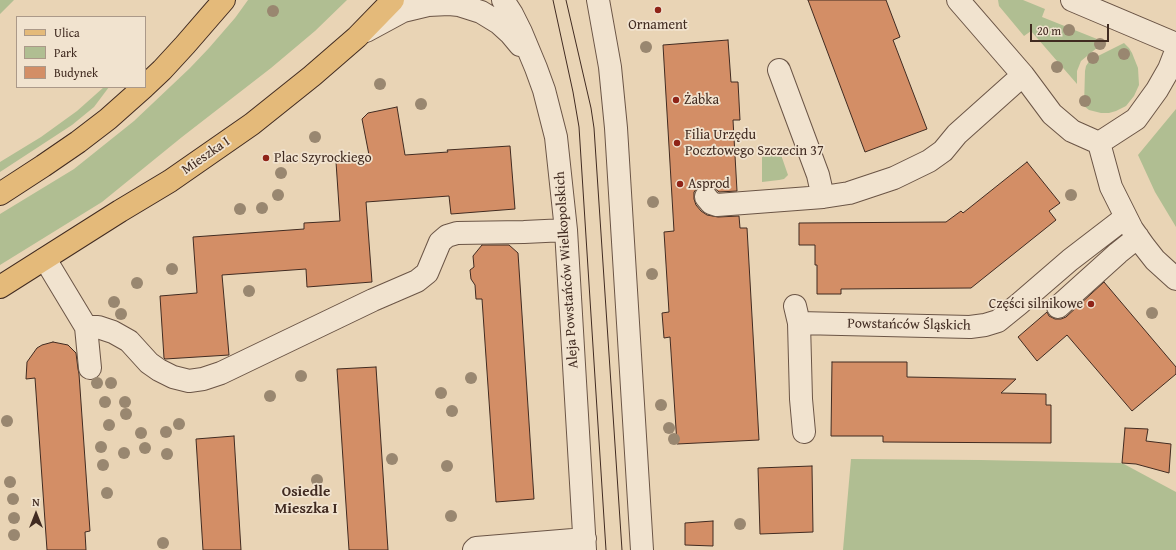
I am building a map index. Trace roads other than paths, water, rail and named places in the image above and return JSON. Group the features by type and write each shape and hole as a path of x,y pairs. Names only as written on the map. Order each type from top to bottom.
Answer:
{"main road":[{"path":"146,84 162,70 224,0"},
{"name":"Mieszka I","path":"0,287 170,181 214,151 282,100 356,37 393,0"},
{"path":"0,194 78,142 108,119 142,88"}],"street":[{"name":"Aleja Powstańców Wielkopolskich","path":"503,0 518,26 536,68 544,90 555,131 566,230 585,544"},
{"path":"598,0 610,67 616,128 642,550"},
{"path":"958,0 1022,74 1052,114 1072,131 1099,143"},
{"path":"1072,0 1176,44"},
{"path":"356,37 403,11 437,4 460,5 481,12 499,23 514,37 536,68"},
{"path":"1099,143 1136,119 1157,90 1169,69 1176,51"},
{"path":"779,70 818,175 823,197"},
{"path":"706,197 711,203 718,205 823,197 849,193 894,178 929,161 943,151 957,134 1022,74"},
{"path":"1099,143 1111,186 1126,217 1138,237 1155,260 1176,279"},
{"name":"Powstańców Śląskich","path":"804,432 797,315 970,327 985,325 998,321 1070,260 1126,217"},
{"path":"86,327 98,327 113,332 129,341 149,363 173,377 189,381 203,379 225,372 373,300 417,281 427,273 440,242 448,236 457,233 566,230"},
{"path":"1058,307 1138,237"},
{"path":"45,259 86,327 90,368"},
{"path":"474,550 476,548 585,544"}],"tram line":[{"path":"553,0 579,127 606,550"},
{"path":"566,0 591,108 594,128 622,550"}],"place":[{"name":"Ornament","path":"658,10"},
{"name":"Żabka","path":"676,100"},
{"name":"Filia Urzędu Pocztowego Szczecin 37","path":"677,143"},
{"name":"Plac Szyrockiego","path":"266,158"},
{"name":"Asprod","path":"680,184"},
{"name":"Części silnikowe","path":"1091,304"}],"district":[{"name":"Osiedle Mieszka I","path":"306,500"}]}
